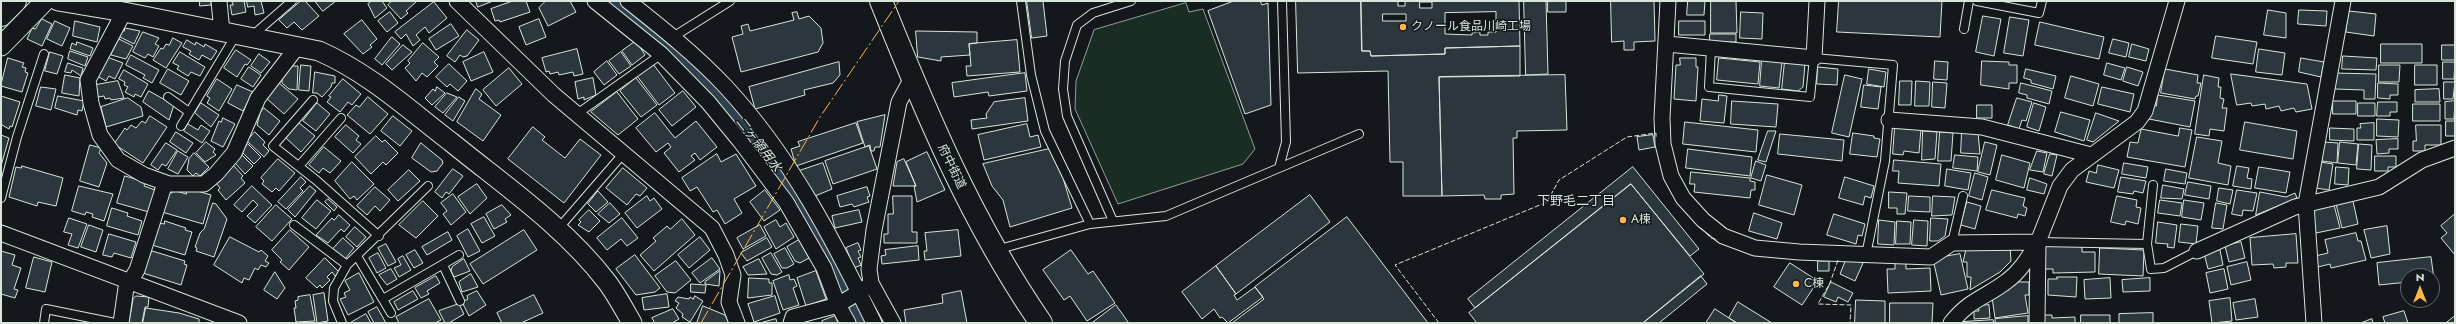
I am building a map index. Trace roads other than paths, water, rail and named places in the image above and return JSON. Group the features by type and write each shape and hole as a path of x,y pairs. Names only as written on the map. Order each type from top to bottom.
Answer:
{"highway":[{"path":"1,15 15,1"},
{"name":"府中街道","path":"881,1 912,78 953,171 1014,283 1041,323"}],"street":[{"path":"1,46 43,8 26,1"},
{"path":"58,1 124,12 319,51 363,73 558,229 607,282 632,323"},
{"path":"219,1 236,34"},
{"path":"457,1 554,96 712,228 726,255 733,275 729,302 737,323"},
{"path":"594,1 670,46 725,87 778,151 805,191 862,289 874,323"},
{"path":"628,1 670,46 708,102 786,202 824,268 841,303 848,323"},
{"path":"1668,1 1667,44 1662,118 1663,144 1671,176 1682,198 1703,220 1723,236 1756,248 1866,255 1931,257 1952,243 2038,242"},
{"path":"1667,44 1814,58 1817,1"},
{"path":"2314,323 2306,204 2343,1"},
{"path":"1951,323 1960,311 1976,299 2007,281 2023,266 2038,242 2060,186 2072,170 2090,155 2137,122 2145,111 2175,2"},
{"path":"124,12 97,59 88,80 91,104 100,135 118,160 144,175 166,183 204,184 216,174 234,152 258,98 297,47"},
{"path":"791,323 793,317 841,303 862,289 869,270 874,230 898,102 912,78"},
{"path":"1889,120 1982,127 2090,155"},
{"path":"2196,251 2228,235 2306,204 2379,187 2422,160 2455,148"},
{"path":"121,323 126,288 137,270 166,183"},
{"path":"1,233 239,323"},
{"path":"2037,323 2038,242"},
{"path":"862,289 893,323"}],"lane":[{"path":"181,126 236,34 292,1"},
{"path":"577,114 730,1"},
{"path":"1021,1 1031,75 1045,131 1090,224"},
{"path":"1113,221 1067,116 1063,90 1065,61 1077,25 1093,13 1131,1"},
{"path":"1279,168 1286,142 1282,1"},
{"path":"1964,29 1969,1"},
{"path":"1977,1 2040,13 2042,1"},
{"path":"1711,49 1709,87 1810,97 1814,58 1893,65 1886,161 1866,255"},
{"path":"1,198 17,136 44,54"},
{"path":"168,97 190,112"},
{"path":"313,100 273,146 299,166 379,236"},
{"path":"299,166 341,118"},
{"path":"995,250 1090,224 1166,216 1359,134"},
{"path":"558,229 623,154"},
{"path":"2153,185 2147,244 2151,269 2164,268 2196,251"},
{"path":"342,323 334,301 334,288 347,266 428,186"},
{"path":"1952,243 1963,196"},
{"path":"294,225 347,266"},
{"path":"2038,242 2147,244"},
{"path":"383,299 459,255"},
{"path":"357,256 391,313"},
{"path":"443,265 460,301"},
{"path":"44,323 46,309 115,323"}],"waterway":[{"name":"二ヶ領用水","path":"610,1 676,53 717,93 757,143 789,186 864,323"}],"place":[{"name":"クノール食品川崎工場","path":"1403,27"},
{"name":"A棟","path":"1623,220"},
{"name":"C棟","path":"1796,284"}],"district":[{"name":"下野毛二丁目","path":"1576,202"}]}
